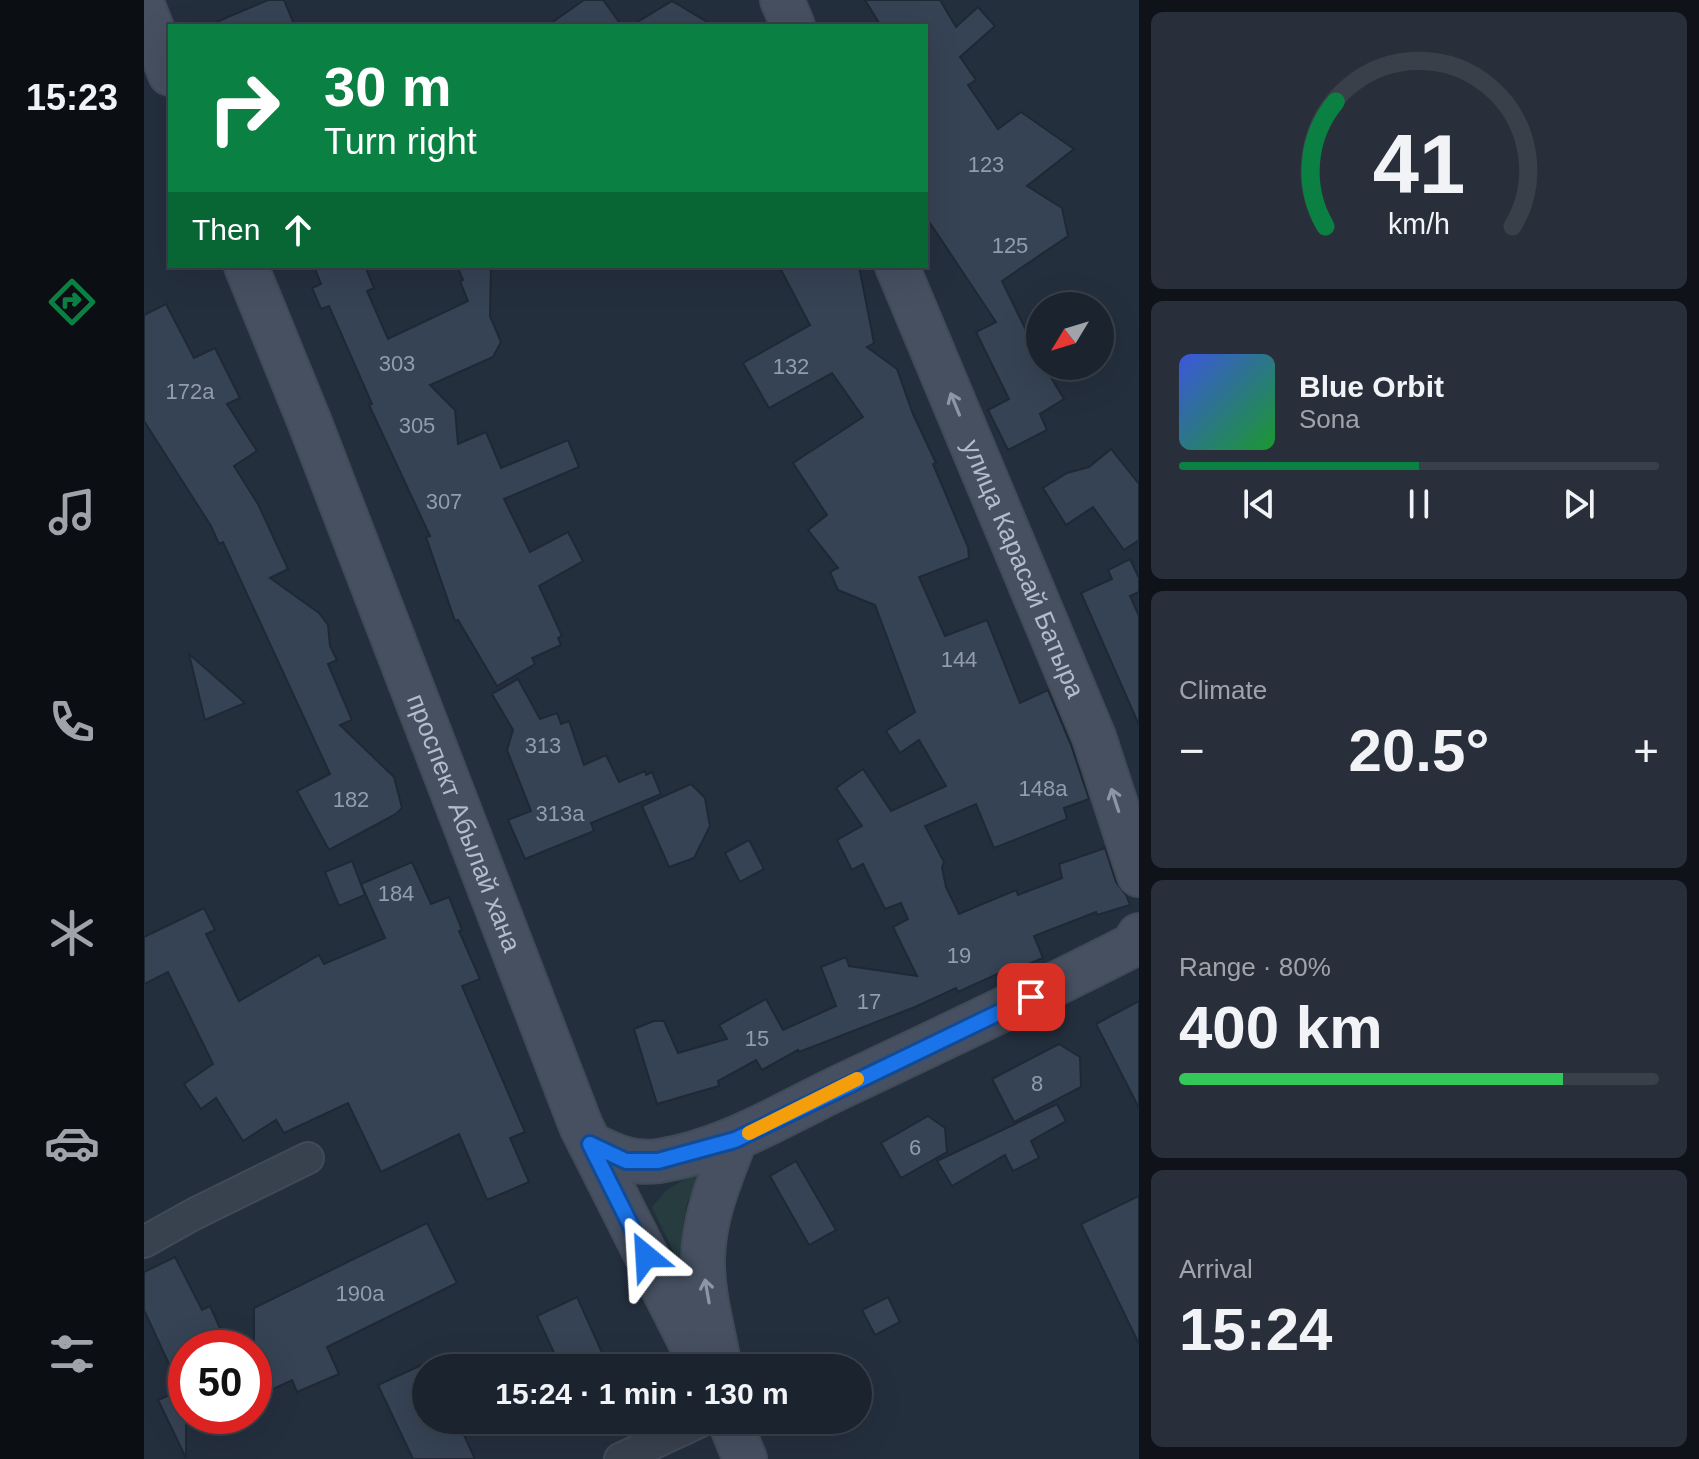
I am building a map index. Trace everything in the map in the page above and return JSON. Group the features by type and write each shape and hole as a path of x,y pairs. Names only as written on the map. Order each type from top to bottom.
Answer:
{"main road":[{"path":"782,0 792,24"},
{"path":"144,8 168,69"},
{"name":"проспект Абылай хана","path":"247,268 316,437 590,1144 696,1354"},
{"name":"улица Карасай Батыра","path":"898,268 1094,737 1139,875"},
{"path":"590,1144 626,1161 658,1161 735,1140 1005,1010 1136,940"},
{"path":"718,1354 703,1261 705,1235 713,1198 735,1140"},
{"path":"735,1434 745,1459"}],"street":[{"path":"144,1242 308,1158"},
{"path":"620,1459 673,1434"}],"green space":[{"path":"702,1170 687,1203 682,1231 682,1270 652,1207 668,1189"}],"building":[{"path":"268,0 284,0 294,24 212,24"},
{"path":"584,0 603,0 621,24 550,24"},
{"path":"865,0 940,0 956,27 978,7 995,26 960,57 976,80 968,85 998,129 1021,112 1074,149 1027,186 1062,208 1068,236 1002,281 1026,330 1026,380 1052,380 1064,399 1040,414 1047,430 1008,450 988,410 1009,399 976,332 996,322 928,220 928,24 880,24"},
{"path":"672,1 711,24 634,24"},
{"path":"315,268 366,268 374,288 367,291 388,339 468,301 458,268 491,268 490,316 501,342 493,357 430,385 455,410 458,444 486,432 501,468 568,440 579,467 504,499 530,552 568,532 583,561 539,586 562,636 558,638 561,645 532,658 535,664 497,686 458,620 455,621 426,537 430,536 369,405 372,404 329,306 321,309 312,288 321,284"},
{"path":"780,268 859,268 874,343 867,347 897,369 968,547 969,558 919,577 945,636 987,620 1020,703 1048,690 1089,799 1064,808 1067,819 994,848 976,804 925,826 944,862 946,887 959,914 1016,890 1018,895 1062,878 1059,864 1105,848 1116,882 1130,905 1097,915 1096,912 1034,936 1043,958 1009,972 1008,969 958,992 956,988 915,1007 798,1050 762,1070 756,1060 718,1081 719,1086 657,1104 634,1029 654,1021 664,1021 678,1053 727,1039 719,1025 766,999 783,1030 836,1006 821,967 846,957 849,966 917,976 893,927 908,919 901,903 885,909 863,864 852,870 837,840 862,826 836,788 863,769 891,811 946,786 919,740 900,753 886,731 915,712 875,605 838,590 830,572 838,568 808,530 827,515 793,463 863,417 832,373 769,408 743,363 810,325"},
{"path":"166,304 194,358 215,348 240,398 227,404 257,451 234,466 258,504 288,569 270,578 319,613 328,625 330,646 337,660 328,664 352,720 340,725 394,777 402,808 329,850 297,791 330,774 223,542 219,544 211,526 144,421 144,315"},
{"path":"1111,449 1139,484 1139,540 1124,550 1093,507 1066,525 1043,488 1067,473 1089,467"},
{"path":"1130,559 1139,578 1139,592 1130,596 1139,616 1139,725 1081,593 1112,579 1108,570"},
{"path":"189,654 245,703 205,720"},
{"path":"518,679 540,719 557,713 561,724 569,721 584,765 606,755 619,782 645,771 646,775 652,772 661,794 591,823 594,831 525,859 508,820 531,811 507,750 513,730 492,694"},
{"path":"691,784 705,798 710,826 694,858 669,867 642,806"},
{"path":"749,840 764,869 740,882 725,853"},
{"path":"352,861 365,895 339,906 325,872"},
{"path":"412,862 431,904 449,897 462,930 459,931 480,979 462,986 525,1132 510,1138 529,1182 487,1200 459,1134 381,1172 348,1103 284,1133 276,1120 243,1141 216,1098 201,1109 184,1084 213,1064 168,972 144,984 144,937 204,908 215,930 206,934 239,1001 319,955 324,964 385,938 361,884"},
{"path":"1139,1001 1139,1108 1096,1024"},
{"path":"1059,1044 1080,1057 1081,1087 1014,1122 992,1079"},
{"path":"1057,1104 1066,1121 1031,1141 1039,1158 1013,1171 1005,1155 952,1186 937,1161"},
{"path":"928,1116 945,1128 947,1152 901,1178 881,1143"},
{"path":"796,1161 836,1230 809,1245 770,1176"},
{"path":"1139,1196 1139,1344 1081,1224"},
{"path":"427,1223 457,1283 327,1347 339,1374 297,1392 292,1380 272,1389 272,1330 254,1330 254,1308"},
{"path":"175,1257 202,1310 210,1306 221,1330 168,1330 168,1362 144,1310 144,1272"},
{"path":"577,1297 603,1354 555,1354 537,1316"},
{"path":"888,1297 900,1322 875,1335 862,1310"},
{"path":"412,1369 412,1434 463,1434 475,1459 413,1459 378,1385"},
{"path":"168,1396 168,1421 158,1400"},
{"path":"174,1434 186,1434 186,1458"}],"slow traffic":[{"path":"749,1133 857,1079"}],"route":[{"path":"646,1256 590,1144 626,1161 658,1161 735,1140 1031,997"}]}
